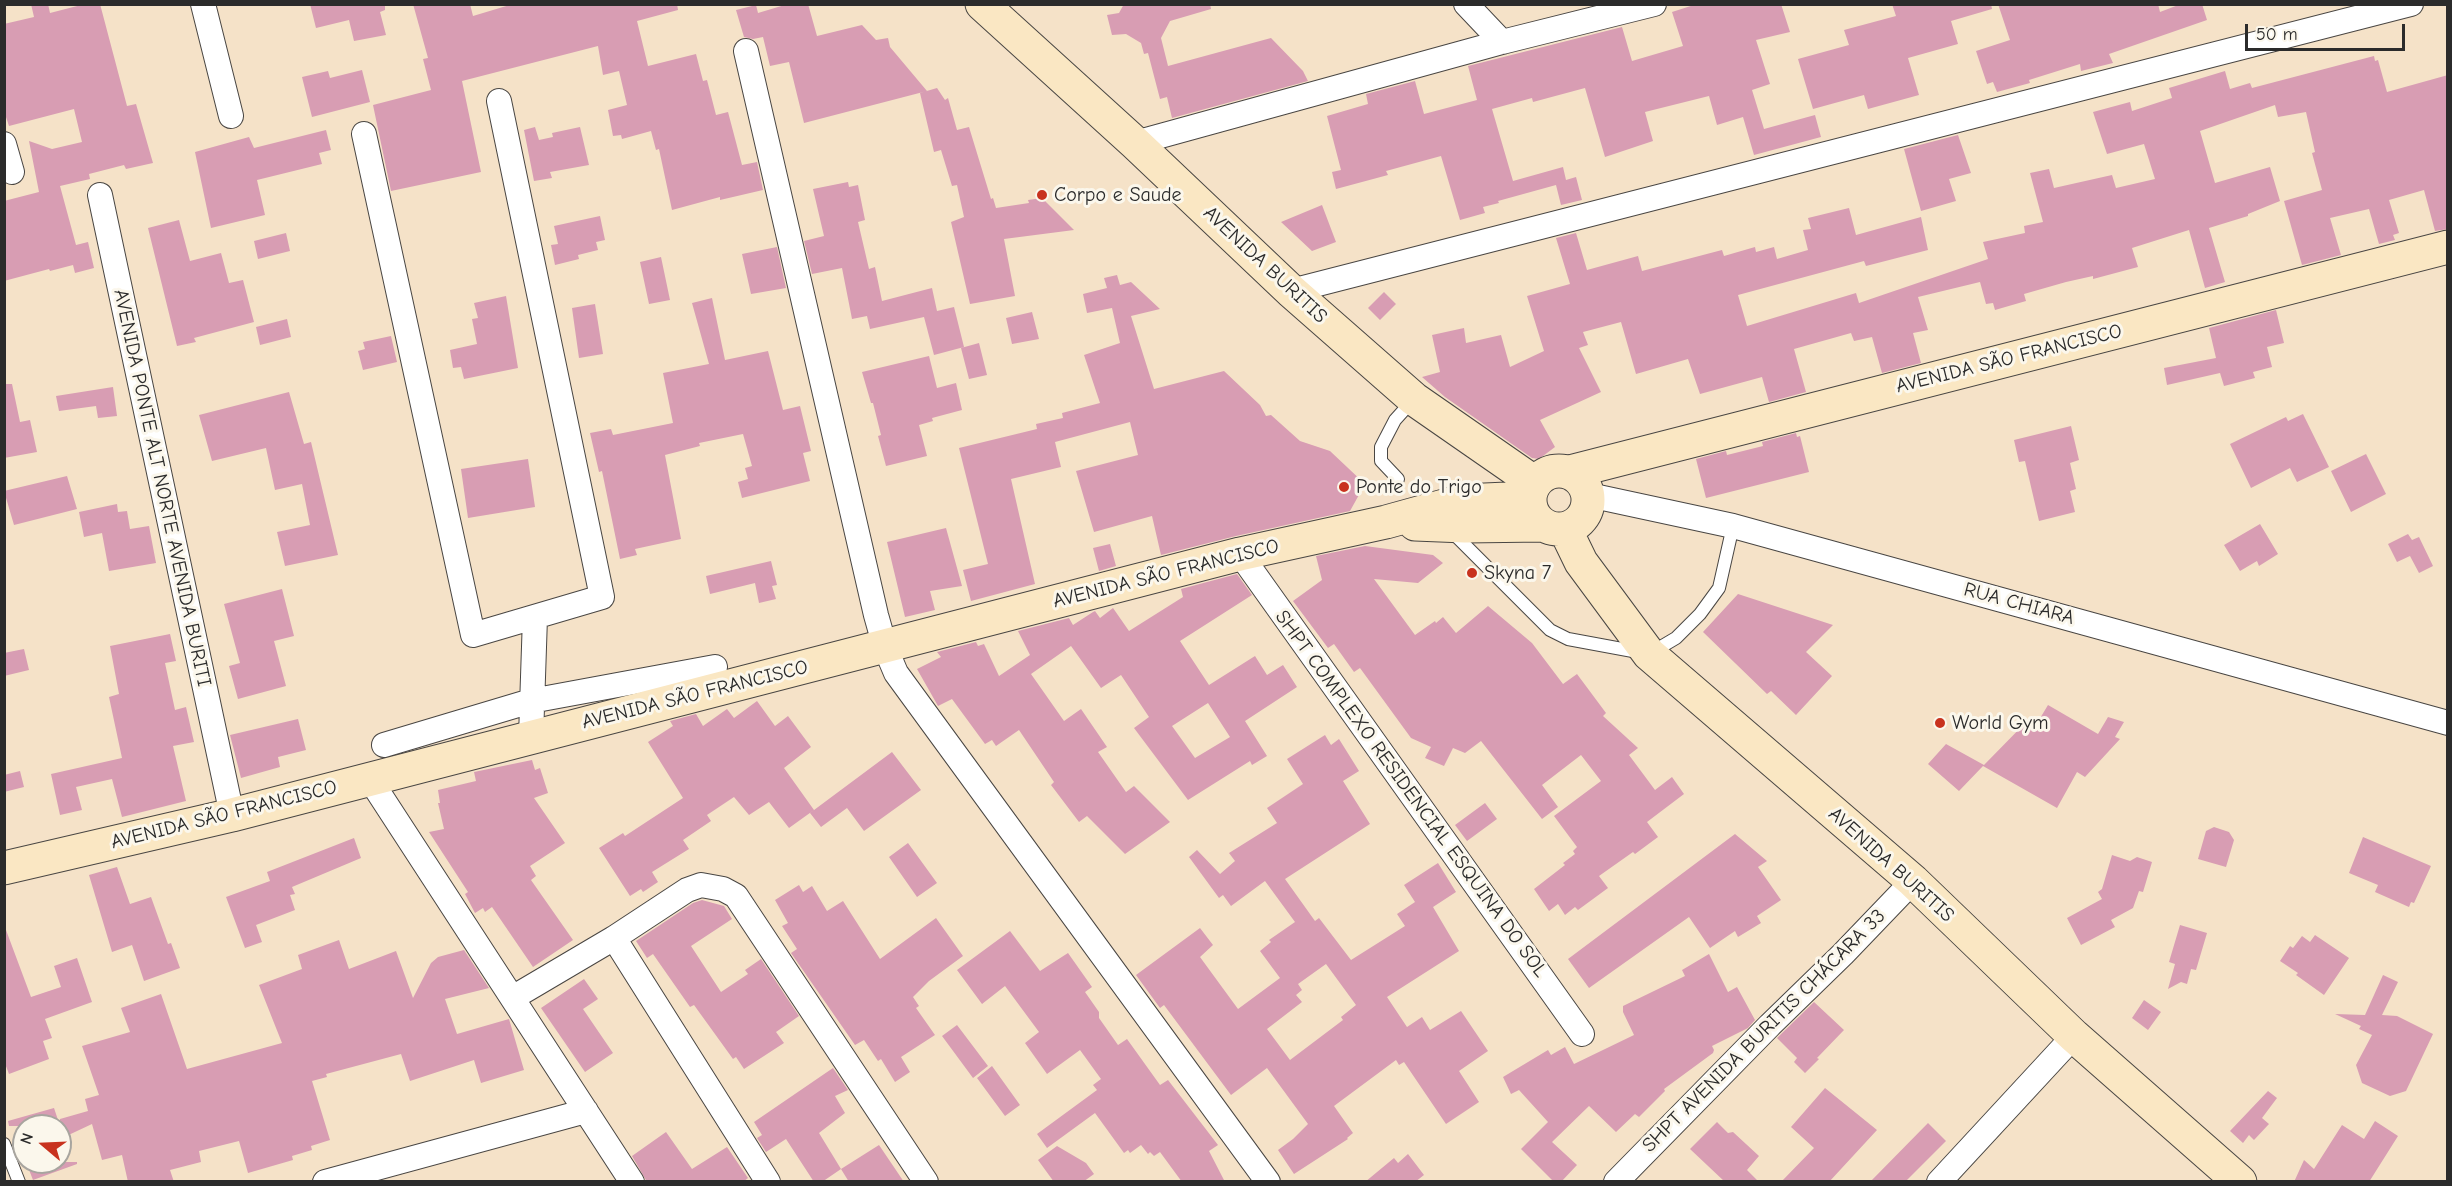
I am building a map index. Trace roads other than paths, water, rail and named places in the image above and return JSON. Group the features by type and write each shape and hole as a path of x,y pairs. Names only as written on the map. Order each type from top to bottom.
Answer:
{"street":[{"path":"202,4 231,116"},
{"name":"AVENIDA BURITIS","path":"982,4 1135,143 1291,291 1543,509 1649,654 1913,881 2074,1036 2230,1178"},
{"path":"1466,4 1502,42"},
{"path":"1135,143 1623,8 1654,4"},
{"path":"1291,291 2411,4"},
{"path":"746,51 885,646 896,672 1268,1182"},
{"path":"364,134 473,635 602,597 499,101"},
{"path":"4,144 12,172"},
{"name":"AVENIDA PONTE ALT NORTE AVENIDA BURITI","path":"100,195 232,815"},
{"name":"AVENIDA SÃO FRANCISCO","path":"1543,509 1551,471 1561,470 1580,484 2448,247"},
{"path":"1543,509 1575,525 1584,517 1588,507 1580,484"},
{"name":"RUA CHIARA","path":"1580,484 2448,723"},
{"name":"AVENIDA SÃO FRANCISCO","path":"4,868 232,815 1240,554 1386,522 1462,501 1543,509"},
{"name":"AVENIDA SÃO FRANCISCO","path":"1386,522 1445,525 1543,509"},
{"name":"SHPT COMPLEXO RESIDENCIAL ESQUINA DO SOL","path":"1240,554 1582,1034"},
{"path":"531,737 535,617"},
{"path":"384,745 531,701 715,667"},
{"path":"369,778 632,1182"},
{"name":"SHPT AVENIDA BURITIS CHÁCARA 33","path":"1616,1182 1913,881"},
{"path":"514,998 614,938 687,890 701,885 710,886 736,896 926,1182"},
{"path":"614,938 768,1182"},
{"path":"1939,1182 2074,1036"},
{"path":"326,1182 586,1111"}],"lane":[{"path":"1398,479 1381,460 1381,447 1395,420 1414,399"},
{"path":"1445,525 1550,630 1568,639 1649,654 1676,638 1700,614 1719,588 1733,526"},
{"path":"4,1144 18,1182"}],"place":[{"name":"Corpo e Saude","path":"1042,195"},
{"name":"Ponte do Trigo","path":"1344,487"},
{"name":"Skyna 7","path":"1472,573"},
{"name":"World Gym","path":"1940,723"}]}
